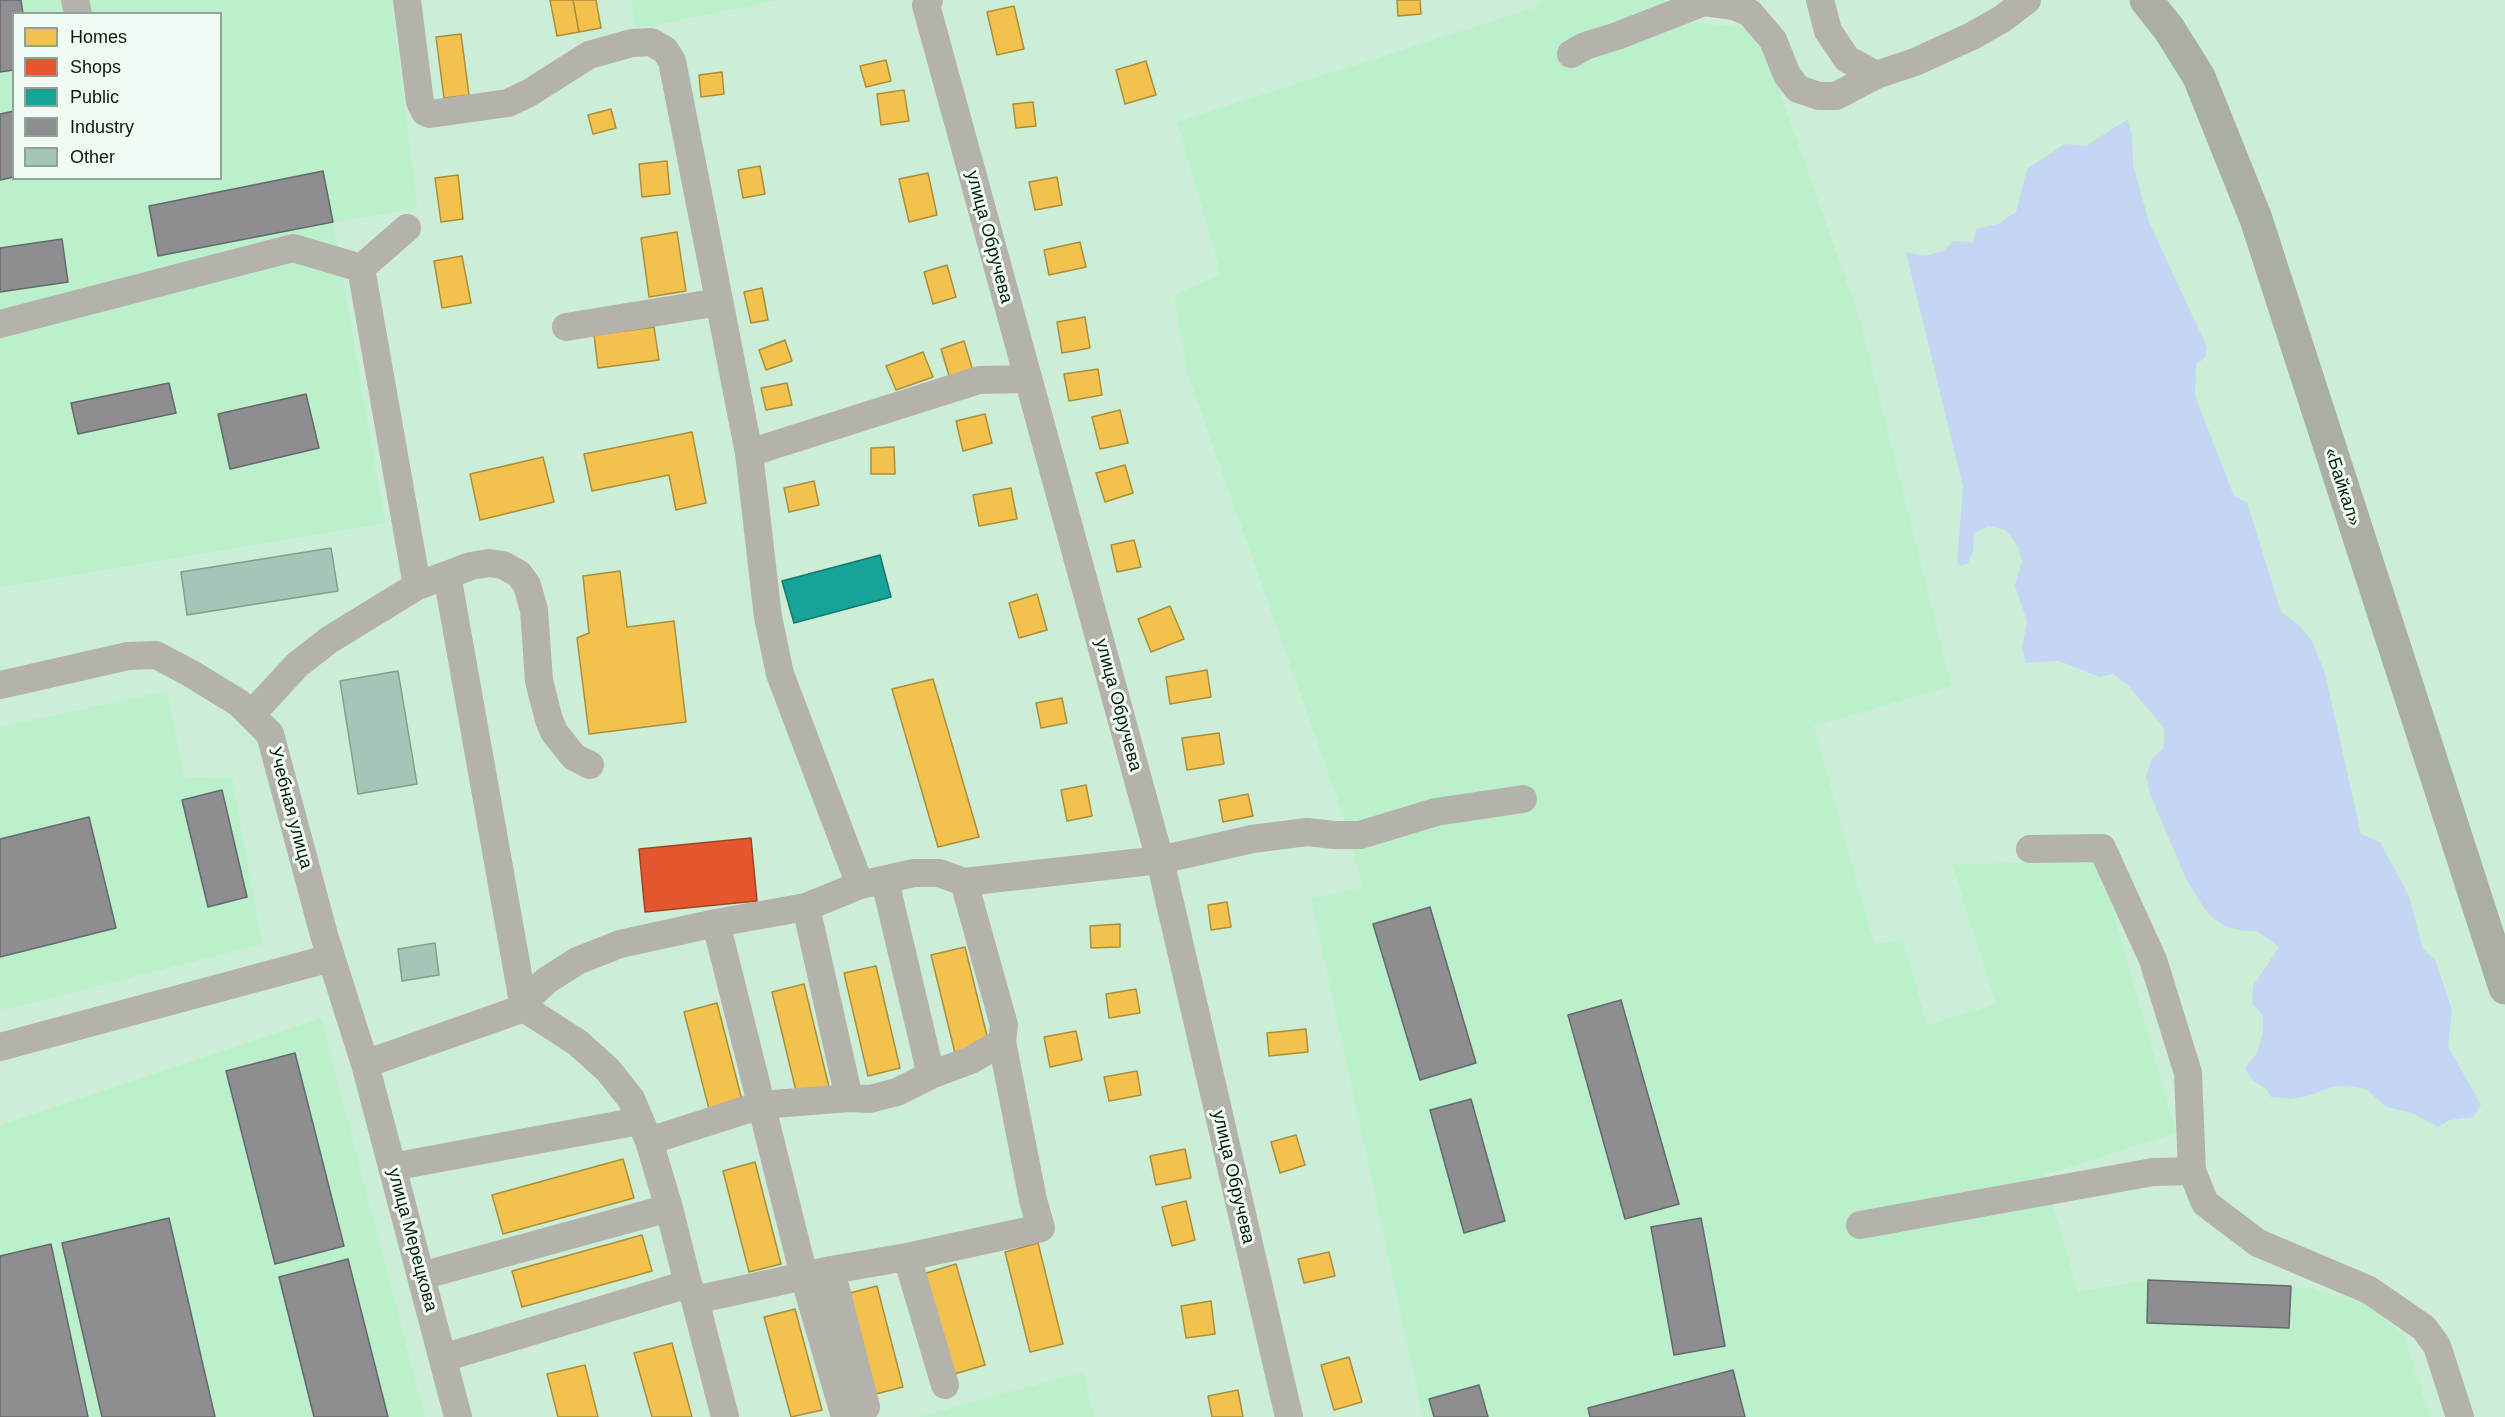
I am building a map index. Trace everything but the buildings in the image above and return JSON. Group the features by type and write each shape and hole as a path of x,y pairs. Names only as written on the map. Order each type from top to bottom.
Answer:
{"highway":[{"name":"«Байкал»","path":"2146,0 2169,29 2199,77 2256,219 2505,988"}],"street":[{"path":"407,0 420,102 425,112 436,114 508,102 529,93 589,55 632,43 651,42 665,50 672,61 748,453 768,617 780,674 872,883 931,1075"},
{"name":"улица Обручева","path":"929,0 926,5 1160,860 1289,1417"},
{"path":"1820,0 1828,31 1847,59 1876,75"},
{"path":"1571,54 1585,46 1704,2 1734,6 1750,13 1773,40 1787,75 1798,89 1819,96 1836,96 1876,75 1915,62 1972,36 2002,19 2027,0"},
{"path":"362,268 407,228"},
{"path":"0,324 293,248 362,268"},
{"path":"362,268 417,586"},
{"path":"566,327 719,302"},
{"path":"748,453 979,381 1028,379"},
{"path":"251,715 297,665 329,640 417,586 471,566 489,563 503,565 519,574 527,585 534,609 536,661 543,703 554,732 574,757 590,765"},
{"path":"447,575 524,1008 578,1043 608,1070 632,1099 669,1208 725,1417"},
{"name":"Учебная улица","path":"0,685 128,656 156,656 190,673 238,703 270,734 331,958 365,1064"},
{"path":"365,1064 524,1008 528,998 546,981 577,961 620,944 716,923 806,907 872,883 914,873 939,873 964,882 1160,860 1263,837 1307,832 1360,835 1436,812 1523,799"},
{"path":"2030,849 2102,849 2153,960 2188,1073 2192,1171 2205,1203 2258,1243 2369,1290 2424,1328 2437,1346 2460,1417"},
{"path":"443,1358 691,1292 804,1276 831,1269 907,1257 1041,1228 1033,1200 1002,1042 1004,1025 964,882"},
{"path":"806,907 849,1098"},
{"path":"716,923 804,1276 855,1412"},
{"path":"0,1047 331,958"},
{"path":"392,1167 644,1131 761,1105 849,1098 870,1099 897,1092 931,1075 971,1060 1002,1042"},
{"name":"улица Мерецкова","path":"365,1064 458,1417"},
{"path":"1860,1225 2153,1172 2192,1171"},
{"path":"421,1276 669,1208"},
{"path":"907,1257 945,1385"},
{"path":"831,1269 855,1412"}],"shaded area":[{"path":"0,0 391,0 418,208 333,222 385,523 0,587"},
{"path":"631,0 778,0 636,29"},
{"path":"1540,0 1666,0 1693,23 1757,28 1861,322 1951,686 1814,726 1874,944 1903,940 1927,1025 1996,1004 1952,864 2099,862 2176,1133 2044,1175 2078,1292 2148,1280 2311,1288 2363,1303 2404,1336 2430,1417 1423,1417 1311,899 1363,887 1341,809 1188,375 1174,295 1221,274 1177,122 1540,6"},
{"path":"167,691 184,778 232,777 262,944 0,1011 0,727"},
{"path":"321,1018 425,1417 0,1417 0,1125"},
{"path":"1083,1372 1094,1417 918,1417"}],"water":[{"path":"2128,119 2132,137 2133,165 2149,222 2207,347 2205,358 2196,364 2195,396 2234,496 2247,502 2281,612 2299,625 2312,641 2325,673 2361,834 2380,842 2409,896 2423,949 2435,959 2452,1010 2448,1046 2481,1105 2473,1117 2450,1120 2438,1127 2412,1113 2386,1107 2366,1089 2347,1086 2331,1087 2308,1096 2290,1099 2271,1097 2265,1088 2252,1080 2245,1068 2257,1053 2263,1032 2263,1015 2252,1003 2253,986 2279,947 2257,931 2243,931 2227,927 2213,918 2186,879 2150,794 2146,776 2152,759 2164,747 2164,728 2127,684 2113,674 2100,677 2059,661 2026,663 2022,648 2027,621 2015,586 2022,561 2018,547 2006,530 1989,526 1974,533 1973,551 1968,563 1961,566 1957,563 1963,487 1906,252 1925,256 1943,251 1954,241 1973,242 1976,229 1998,224 2016,212 2027,169 2065,144 2086,146"}]}
